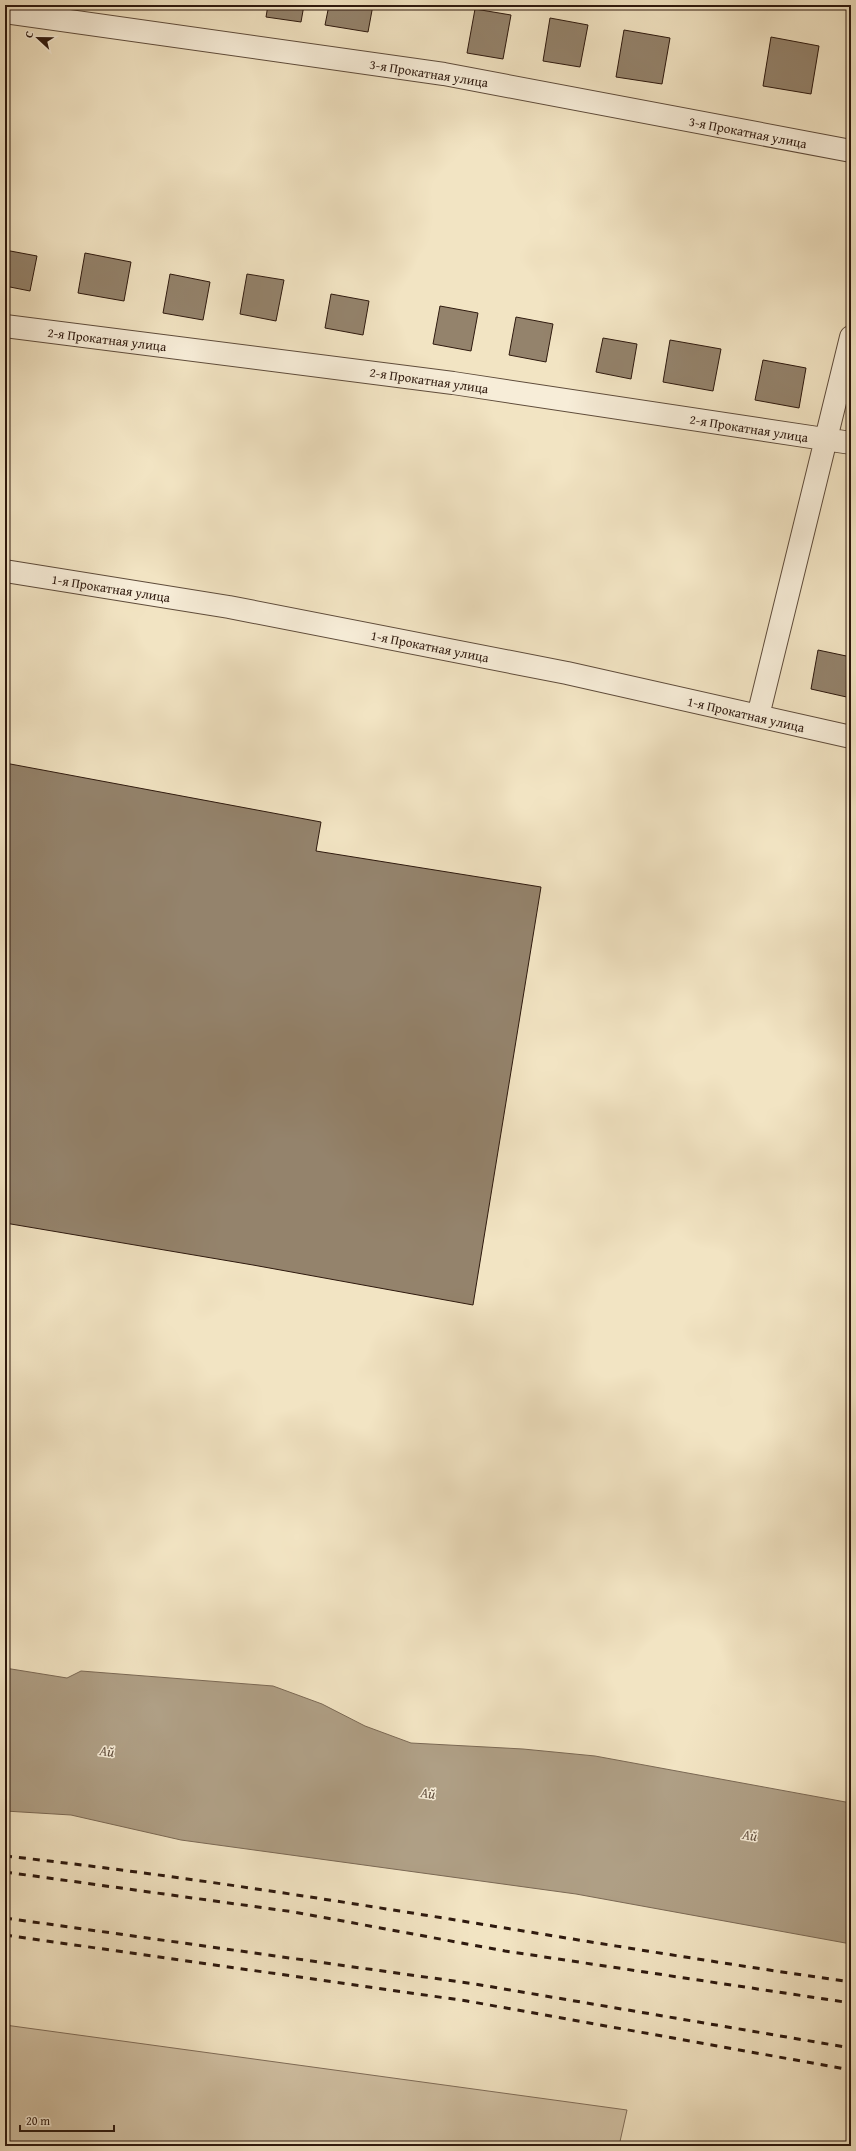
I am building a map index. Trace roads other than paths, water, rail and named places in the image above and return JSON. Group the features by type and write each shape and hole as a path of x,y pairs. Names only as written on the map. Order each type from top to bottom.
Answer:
{"street":[{"name":"3-я Прокатная улица","path":"5,12 444,74 851,151"},
{"name":"2-я Прокатная улица","path":"5,326 453,383 851,443"},
{"path":"758,716 851,337"},
{"name":"1-я Прокатная улица","path":"5,572 252,612 567,673 851,737"}],"water":[{"name":"Ай","path":"5,1668 67,1678 81,1671 273,1686 322,1704 365,1726 411,1743 523,1749 595,1756 851,1803 851,1944 576,1894 181,1840 71,1815 5,1811"}],"railway":[{"path":"5,1856 217,1883 851,1982"},
{"path":"5,1872 294,1912 505,1951 851,2003"},
{"path":"5,1918 475,1984 851,2048"},
{"path":"5,1935 467,2001 851,2070"}]}
